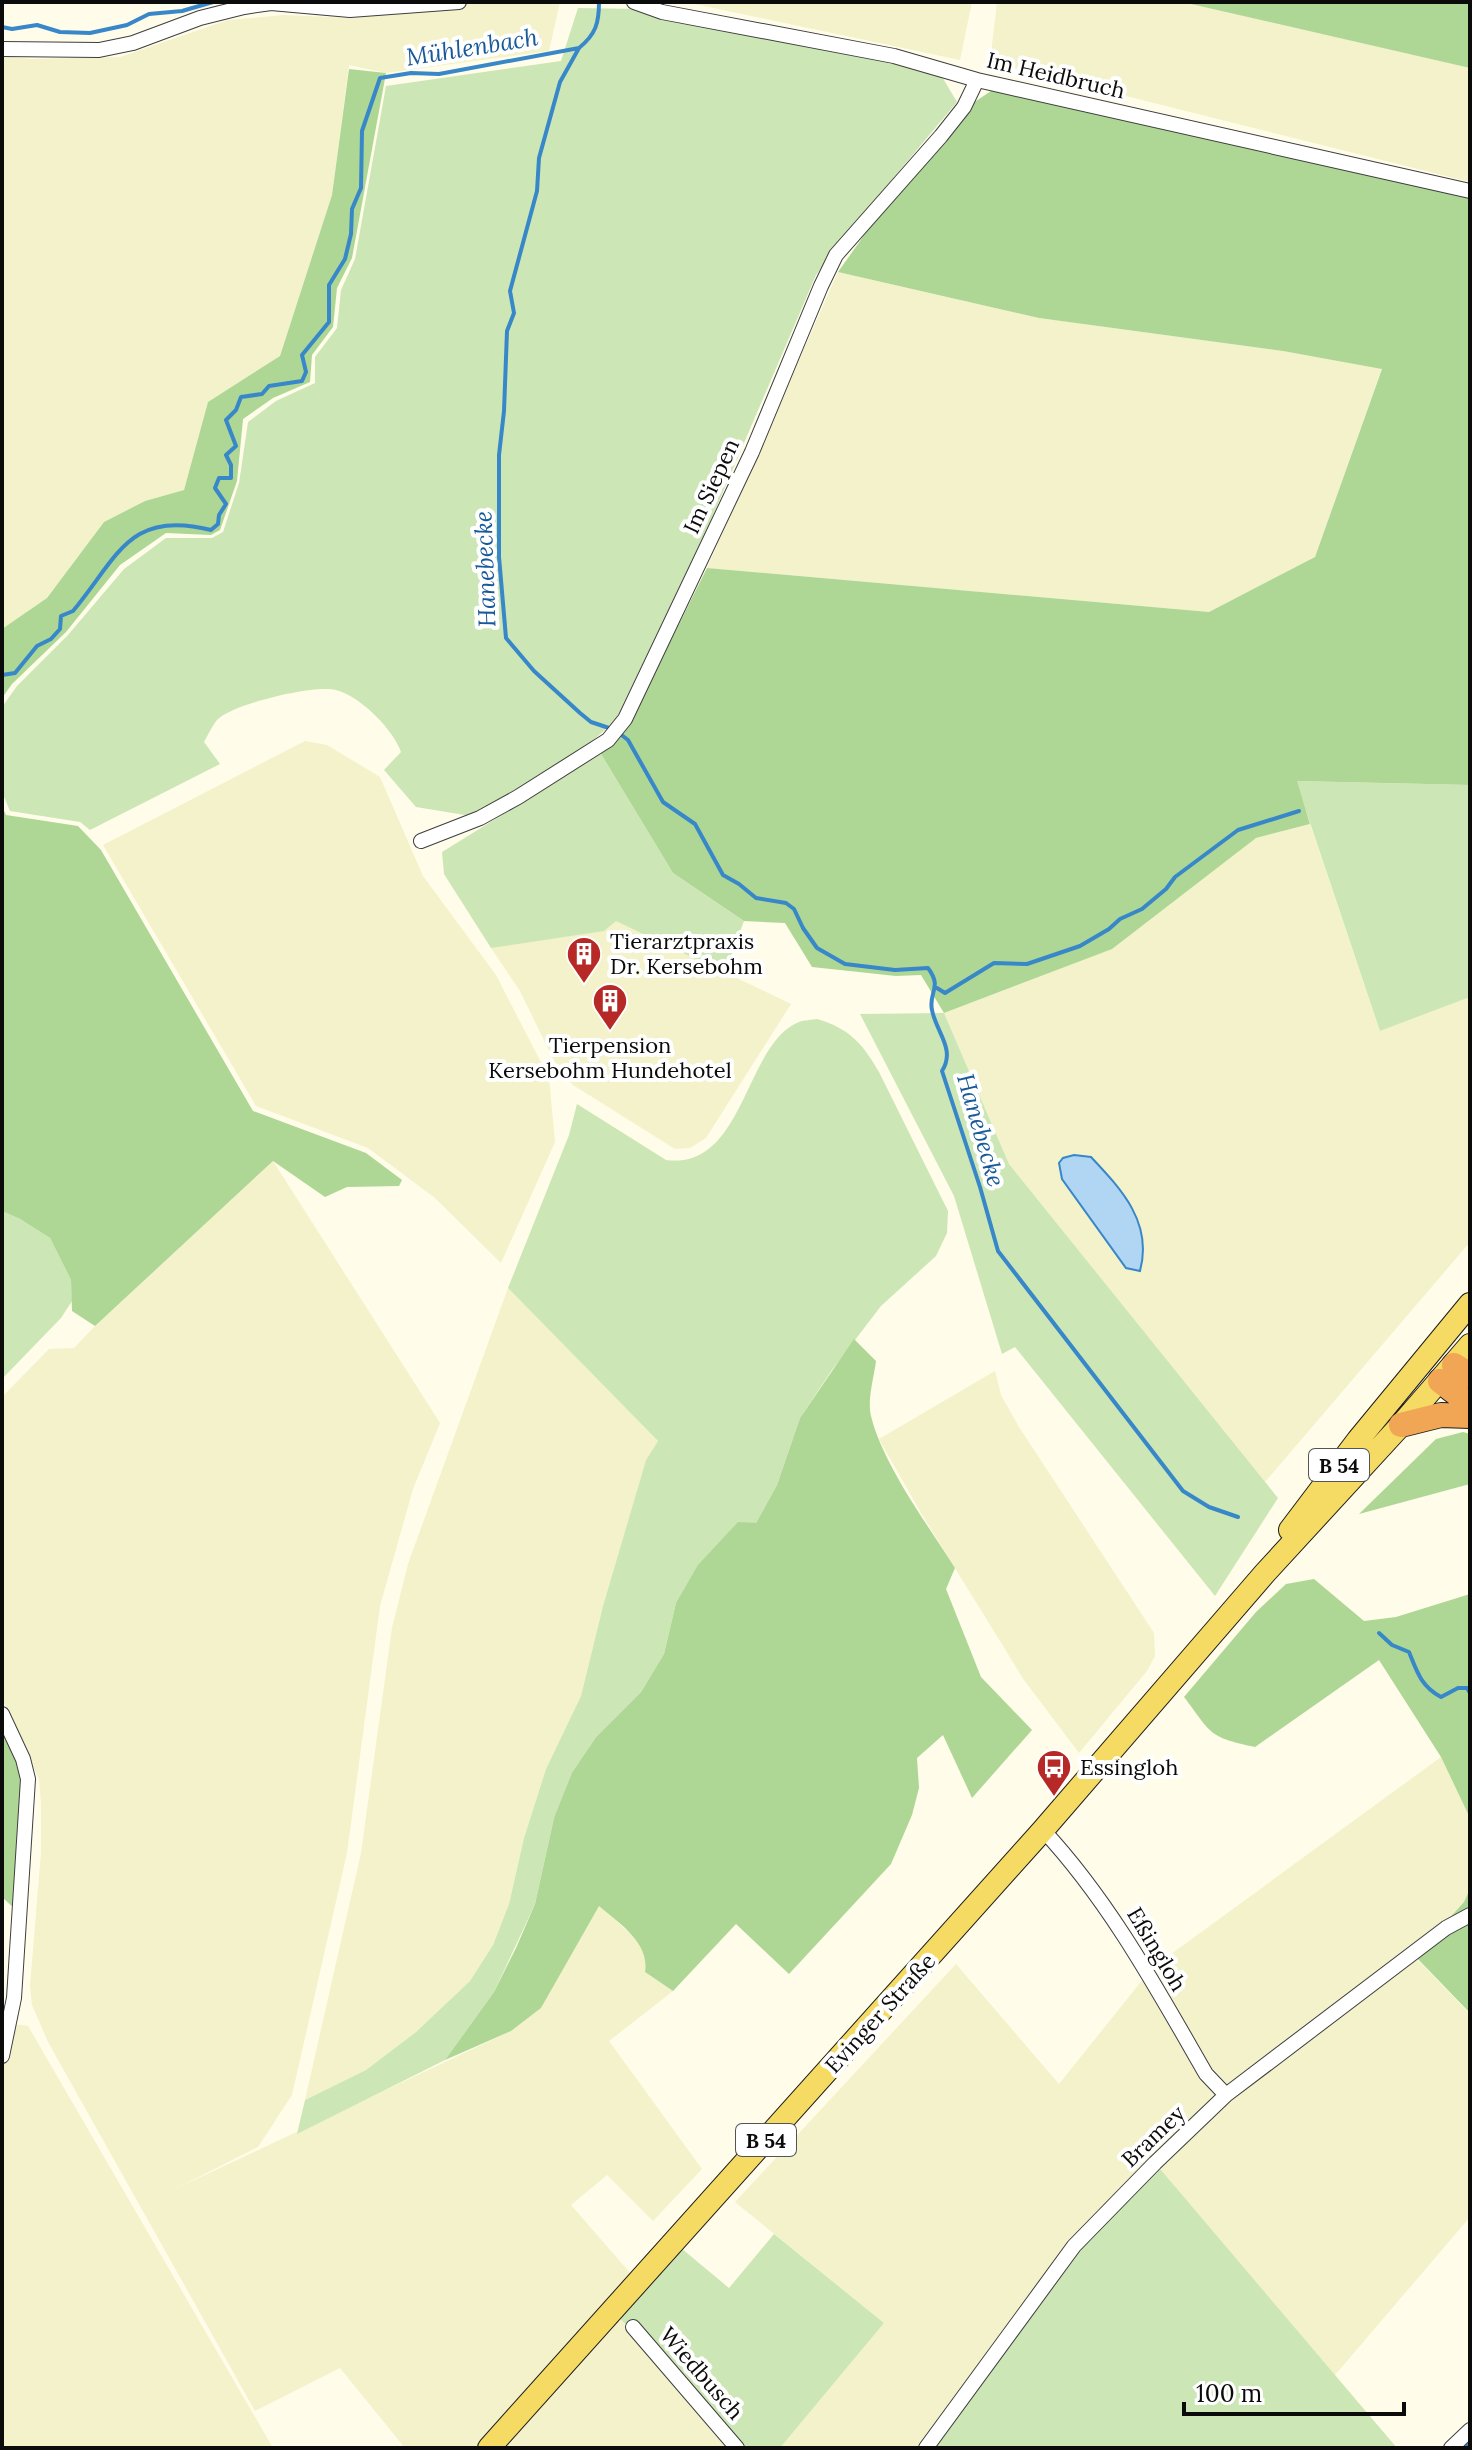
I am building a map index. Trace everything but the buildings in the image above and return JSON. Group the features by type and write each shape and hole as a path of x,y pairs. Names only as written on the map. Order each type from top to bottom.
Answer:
{"highway":[{"path":"1443,1364 1470,1404"},
{"path":"1401,1425 1441,1415 1470,1416"}],"main road":[{"name":"B 54","path":"1265,1573 1401,1425 1443,1364 1470,1304"},
{"name":"B 54","path":"1265,1573 1298,1517 1443,1364 1470,1345"},
{"name":"Evinger Straße","path":"489,2448 1043,1830 1265,1573"}],"street":[{"path":"2,49 99,50 133,43 200,18 271,3 350,10 459,2"},
{"name":"Im Heidbruch","path":"634,2 662,12 894,56 977,80 1470,191"},
{"name":"Im Siepen","path":"421,841 480,818 518,797 608,740 625,719 752,452 836,255 941,136 964,107 977,80"},
{"path":"2,1714 23,1759 28,1779 14,1998 2,2056"},
{"name":"Eßingloh","path":"1043,1830 1074,1863 1100,1898 1206,2074 1226,2095"},
{"name":"Bramey","path":"926,2448 1074,2246 1155,2163 1226,2095 1446,1928 1470,1915"},
{"name":"Wiedbusch","path":"633,2327 737,2448"},
{"path":"1451,2448 1470,2430"}],"green space":[{"path":"476,2 560,2 549,51 386,73 349,65 332,195 280,356 208,402 184,490 145,501 104,522 47,598 2,629 2,56 32,59 120,57 228,20 283,15 353,18"},
{"path":"685,2 972,2 960,60"},
{"path":"997,2 1189,2 1470,68 1470,182 990,62"},
{"path":"1189,2 1470,2 1470,68 1191,4"},
{"path":"578,8 640,9 938,70 957,102 816,275 708,527 615,721 582,750 471,816 416,807 384,770 401,752 383,724 365,706 345,693 311,690 256,702 226,714 215,722 204,742 220,764 90,830 80,822 10,811 2,792 2,707 17,686 68,635 124,569 166,538 212,538 223,532 239,483 248,422 276,401 315,383 315,357 337,328 341,290 355,259 386,86 561,61"},
{"path":"349,69 386,73 352,258 337,288 333,327 312,355 310,382 273,398 243,419 237,481 220,530 211,535 166,533 120,565 66,632 12,684 2,698 2,629 47,598 104,522 145,501 184,490 208,402 280,356 332,195"},
{"path":"991,91 1013,91 1470,190 1470,785 1297,781 1310,824 1256,838 1112,949 944,1013 921,975 896,976 812,967 785,923 744,921 673,873 601,754 628,726 707,568 1209,612 1315,557 1382,369 1283,351 1039,318 838,272 870,227 973,103"},
{"path":"838,272 1039,318 1283,351 1382,368 1315,557 1209,612 707,568"},
{"path":"305,741 327,745 380,777 423,876 496,975 549,1078 555,1142 501,1263 435,1198 368,1148 256,1106 103,845"},
{"path":"601,754 673,873 744,921 725,973 616,921 604,931 491,948 444,874 442,852"},
{"path":"1296,781 1470,785 1470,997 1380,1031"},
{"path":"2,806 6,815 78,826 101,850 253,1111 366,1153 402,1180 399,1186 347,1187 325,1197 273,1161 95,1326 72,1311 71,1280 50,1238 2,1211"},
{"path":"1310,824 1380,1031 1470,997 1470,1242 1265,1482 1009,1164 944,1013 1111,949 1252,839"},
{"path":"616,920 791,1004 706,1138 690,1148 675,1149 573,1085 557,1067 520,991 491,948"},
{"path":"944,1013 1009,1164 1278,1498 1215,1596 1015,1347 1002,1354 954,1196 860,1014"},
{"path":"817,1019 846,1032 861,1045 873,1062 948,1211 947,1233 936,1256 881,1306 800,1418 777,1485 756,1523 676,1603 664,1654 641,1692 597,1736 554,1818 535,1904 494,1992 445,2060 297,2134 305,2100 366,2070 416,2032 470,1981 493,1945 509,1904 524,1838 546,1769 581,1696 603,1606 646,1460 658,1441 508,1288 569,1135 577,1104 666,1160 692,1158 712,1146 728,1127 766,1054 781,1035 799,1022"},
{"path":"273,1161 440,1423 413,1489 380,1606 347,1853 292,2095 258,2147 173,2190 511,2031 541,2008 599,1905 639,1942 647,1962 645,1972 673,1991 609,2041 702,2169 653,2221 607,2175 571,2205 638,2282 487,2448 405,2448 340,2368 255,2411 48,2042 32,2005 30,1986 41,1852 41,1804 39,1779 2,1699 2,1397 49,1349 74,1348"},
{"path":"2,1211 50,1238 71,1280 72,1301 61,1318 2,1379"},
{"path":"508,1288 658,1441 646,1460 603,1606 581,1696 546,1769 524,1838 509,1904 493,1945 470,1981 416,2032 366,2070 305,2100 361,1853 392,1628 408,1564"},
{"path":"854,1339 876,1361 870,1410 885,1454 955,1568 946,1589 981,1677 1032,1730 972,1798 943,1735 917,1758 919,1788 912,1815 891,1864 789,1974 736,1924 673,1991 645,1972 643,1952 638,1943 599,1906 541,2008 511,2031 445,2060 494,1992 516,1948 535,1904 554,1818 572,1773 597,1736 641,1692 664,1654 676,1603 698,1565 738,1522 756,1523 777,1485 800,1418"},
{"path":"995,1371 1001,1395 1019,1427 1154,1633 1155,1656 1147,1671 1079,1753 1024,1680 879,1439"},
{"path":"1463,1432 1470,1434 1470,1484 1359,1514 1436,1439"},
{"path":"1314,1579 1364,1621 1396,1617 1470,1594 1470,1818 1441,1757 1379,1660 1255,1747 1219,1737 1200,1719 1184,1697 1256,1612 1286,1584"},
{"path":"2,1726 18,1758 25,1787 18,1912 2,1897"},
{"path":"1441,1757 1470,1818 1470,1889 1464,1902 1414,1956 1470,2014 1470,2217 1335,2375 926,2448 780,2448 884,2323 735,2202 956,1964 1059,2084 1152,1968"},
{"path":"1470,1889 1470,2013 1415,1956 1464,1902"},
{"path":"13,2024 28,2026 273,2448 2,2448 2,2068"},
{"path":"1155,2163 1397,2448 926,2448 1074,2246"},
{"path":"774,2234 884,2323 780,2448 737,2448 615,2313 675,2243 729,2288"},
{"path":"615,2313 736,2448 499,2448"}],"water":[{"path":"1074,1155 1091,1157 1132,1208 1142,1238 1140,1271 1126,1268 1062,1179 1059,1163 1063,1158"}],"waterway":[{"path":"2,27 12,29 37,25 60,32 90,33 127,25 149,14 182,11 213,2"},
{"name":"Mühlenbach","path":"2,675 15,673 37,646 51,639 60,629 61,616 73,611 128,542 143,532 161,526 183,525 211,530 218,524 219,515 226,504 215,488 219,478 231,478 231,465 226,455 236,446 226,420 236,410 241,397 262,394 269,386 302,381 306,372 302,355 329,322 329,285 345,259 351,234 352,209 361,188 362,131 380,78 411,73 439,74 579,48 595,28 599,2"},
{"name":"Hanebecke","path":"579,48 560,82 539,158 537,191 510,291 514,313 507,331 499,455 499,557 506,638 534,671 580,713 591,722 612,729"},
{"name":"Hanebecke","path":"619,733 628,740 663,802 695,824 723,875 756,898 786,903 794,909 817,948 845,964 895,970 928,968 935,985 932,1010 947,1055 942,1071 998,1251 1183,1491 1209,1507 1238,1517"},
{"path":"937,988 945,993 994,963 1027,964 1080,946 1120,919 1142,909 1175,877 1238,830 1299,811"},
{"name":"Hanebecke","path":"1379,1633 1392,1645 1409,1652 1420,1678 1434,1693 1441,1697 1458,1688 1467,1688 1470,1693"},
{"path":"1464,2448 1470,2443"}],"place":[{"name":"Tierarztpraxis Dr. Kersebohm","path":"584,985"},
{"name":"Tierpension Kersebohm Hundehotel","path":"610,1032"},
{"name":"Essingloh","path":"1054,1798"}]}
